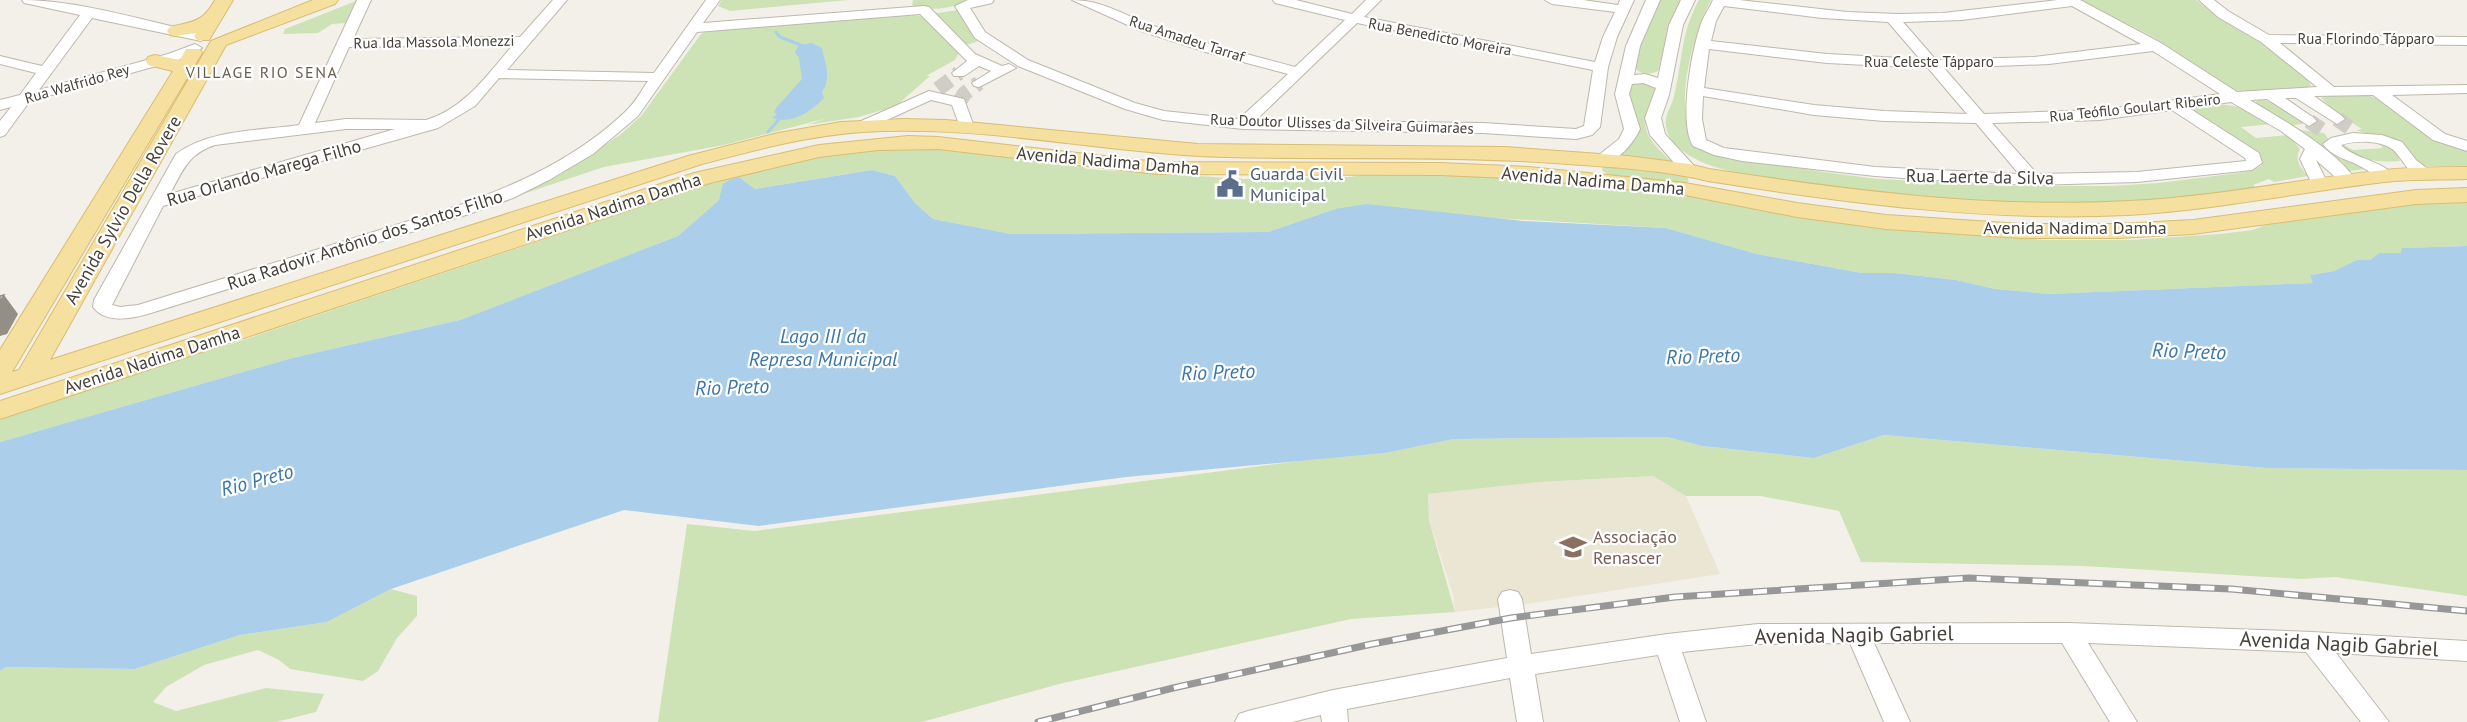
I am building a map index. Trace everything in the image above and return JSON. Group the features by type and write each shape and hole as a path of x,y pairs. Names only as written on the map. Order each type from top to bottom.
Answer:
{"main road":[{"path":"208,39 312,0"},
{"path":"208,39 329,0"},
{"path":"232,5 245,20 265,18"},
{"name":"Avenida Sylvio Della Rovere","path":"0,371 136,150 182,68 208,39 232,5"},
{"path":"176,31 198,27 208,39"},
{"name":"Avenida Sylvio Della Rovere","path":"28,376 161,147 201,71 208,39"},
{"path":"155,61 175,64 182,68"},
{"name":"Avenida Nadima Damha","path":"0,410 177,339 242,318 702,178 862,135 960,135 1198,150 1444,151 1687,179 1860,219 1954,228 2022,231 2118,231 2183,227 2379,202 2462,195"},
{"path":"136,150 161,147"},
{"name":"Avenida Nadima Damha","path":"1687,179 1708,175 1856,198 1944,207 2011,209 2166,205 2386,176 2467,173"},
{"path":"2426,174 2451,182 2462,195"},
{"path":"2386,176 2387,182 2394,188 2416,198"},
{"path":"2349,181 2369,191 2379,202"},
{"path":"2320,184 2319,191 2324,196 2350,206"},
{"path":"23,334 55,329"},
{"name":"Avenida Nadima Damha","path":"0,385 177,339"}],"street":[{"path":"29,0 176,31"},
{"path":"305,129 364,0"},
{"name":"Rua Orlando Marega Filho","path":"156,203 433,125 454,115 470,103 561,0"},
{"name":"Rua Radovir Antônio dos Santos Filho","path":"156,203 103,300 102,307 117,313 151,307 507,194 568,162 610,134 633,113 713,0"},
{"path":"698,22 887,0"},
{"path":"907,0 907,6 921,10 977,61 1000,70"},
{"path":"698,22 921,10 987,0"},
{"name":"Rua Amadeu Tarraf","path":"1079,0 1146,28 1214,50 1297,72"},
{"name":"Rua Benedicto Moreira","path":"1280,0 1353,20 1601,67"},
{"path":"1243,124 1374,0"},
{"path":"1552,0 1624,5 1601,67"},
{"path":"1602,170 1626,142 1632,129 1622,94 1642,21 1653,0"},
{"path":"1687,179 1654,127 1653,118 1676,25 1688,0"},
{"path":"1697,91 1703,44 1709,21 1720,0 1805,13 1892,18 1953,16 2072,1 2156,46 2286,128 2313,148 2349,181"},
{"path":"2206,0 2223,14 2266,39 2330,91"},
{"name":"Rua Doutor Ulisses da Silveira Guimarães","path":"959,6 980,35 1023,63 1130,106 1163,115 1243,124 1483,128 1576,134 1591,130 1601,67"},
{"path":"0,132 89,12"},
{"path":"1892,18 2032,180"},
{"name":"Rua Walfrido Rey","path":"0,105 155,61 208,39"},
{"name":"Rua Florindo Tápparo","path":"2266,39 2467,41"},
{"name":"Rua Ida Massola Monezzi","path":"344,43 525,41"},
{"path":"964,48 975,43 989,42"},
{"name":"Rua Celeste Tápparo","path":"1703,44 1859,62 1932,64 2034,61 2156,46"},
{"path":"0,60 46,71"},
{"path":"959,73 977,61"},
{"path":"979,82 1000,70 1023,63"},
{"path":"496,74 660,77"},
{"path":"1627,74 1664,80"},
{"path":"2375,89 2439,137 2463,145"},
{"name":"Rua Teófilo Goulart Ribeiro","path":"1697,91 1814,110 1884,116 1980,119 2100,115 2234,97 2330,91 2467,90"},
{"name":"Rua Laerte da Silva","path":"1697,91 1695,114 1697,139 1706,147 1848,170 1927,177 2032,180 2139,177 2246,167 2254,163 2253,156 2176,106"},
{"path":"862,135 934,92 959,102 960,135"},
{"path":"2299,93 2337,119"},
{"path":"2270,95 2309,121"},
{"path":"156,203 182,157 197,146 220,140 346,124 433,125"},
{"name":"Rua Orlando Marega Filho","path":"371,142 380,132 377,124"},
{"path":"2386,176 2369,164 2333,149 2331,136 2359,134 2397,145 2402,149 2407,162 2426,174"},
{"path":"2313,148 2308,159 2320,184"},
{"path":"1510,599 1530,722"},
{"path":"2069,633 2124,722"},
{"name":"Avenida Nagib Gabriel","path":"1248,722 1334,711 1517,647 1667,644 1758,634 2069,633 2312,642 2467,651"},
{"path":"1858,635 1897,722"},
{"path":"2312,642 2376,722"},
{"path":"1667,644 1694,722"}],"shaded area":[{"name":"Associação Renascer","path":"1653,476 1686,496 1720,574 1527,604 1455,612 1453,595 1429,520 1428,494 1540,482"}],"green space":[{"path":"722,0 848,0 730,11 718,6"},
{"path":"913,0 967,0 955,6 933,9 912,5"},
{"path":"1659,0 1681,0 1669,26 1658,71 1645,74 1639,72 1635,67 1639,47"},
{"path":"1699,0 1711,0 1692,51 1685,90 1685,109 1693,142 1764,162 1823,172 1878,179 2013,186 2110,186 2159,183 2246,172 2261,166 2260,156 2193,111 2201,106 2219,104 2243,109 2273,124 2241,127 2256,138 2289,135 2300,149 2298,160 2308,176 2274,182 2269,179 2253,185 2256,188 2173,198 2047,204 1964,202 1894,196 1756,177 1718,168 1685,153 1673,142 1666,128 1666,118 1674,96 1688,24"},
{"path":"2081,0 2196,0 2217,16 2259,39 2306,78 2311,85 2307,89 2252,92 2232,90 2155,38"},
{"path":"356,1 346,23 332,24 318,33 283,34 285,29"},
{"path":"958,10 969,30 979,41 966,45 931,14"},
{"path":"903,13 924,17 959,53 955,60 926,76 930,76 896,106 859,117 807,125 824,119 724,145 604,167 505,200 589,156 621,134 641,116 701,34 709,30"},
{"path":"1638,80 1657,88 1646,115 1646,130 1653,143 1674,164 1612,157 1628,145 1636,135 1637,121 1630,106 1629,96 1630,84"},
{"path":"2360,94 2376,98 2467,149 2467,166 2420,166 2405,146 2356,130 2362,129 2345,118 2341,118 2321,98"},
{"path":"2260,99 2274,103 2303,121 2302,124 2294,125 2301,130 2324,133 2328,138 2325,146 2374,168 2349,171 2340,168 2254,103"},
{"path":"2382,142 2396,151 2400,161 2368,160 2338,147 2344,145 2353,150 2383,148 2378,143"},
{"path":"926,145 1083,164 1086,169 1245,179 1454,172 1674,192 1761,207 1803,218 1872,227 2046,240 2130,240 2220,234 2252,230 2277,221 2376,207 2467,200 2467,246 2403,248 2402,253 2379,253 2370,260 2357,260 2334,271 2310,275 2314,283 2049,294 1995,289 1956,280 1895,273 1862,273 1757,254 1666,228 1335,209 1268,232 1011,234 933,219 915,203 895,176 872,170 755,189 739,177 729,180 719,200 678,236 460,320 292,358 0,442 0,418 177,357 231,344 578,228 609,214 730,175 803,157"},
{"path":"1604,165 1686,175 1689,181 1683,184 1608,175 1602,170"},
{"path":"1884,435 2266,468 2467,470 2467,596 2335,577 2301,579 2083,566 1861,562 1839,511 1761,496 1686,496 1653,476 1540,482 1428,494 1429,520 1455,612 1351,619 1059,684 922,722 658,722 687,524 755,531 1307,460 1384,453 1454,439 1667,437 1702,446 1814,458"},
{"path":"391,589 417,596 417,616 397,638 378,671 363,681 290,669 279,660 258,650 204,665 166,687 153,702 176,711 266,688 324,694 316,712 276,722 0,722 0,671 6,667 135,669 240,635 327,622"}],"water":[{"path":"812,43 822,48 826,65 827,81 822,92 824,98 800,116 787,120 772,118 777,114 774,112 776,108 802,79 799,58 795,52 799,45"},
{"name":"Lago III da Represa Municipal","path":"872,170 895,176 915,203 933,219 1011,234 1268,232 1335,209 1367,204 1523,221 1666,228 1757,254 1862,273 1895,273 1956,280 1995,289 2049,294 2313,283 2310,275 2334,271 2357,260 2370,260 2379,253 2401,253 2402,248 2467,246 2467,470 2266,468 1884,435 1814,458 1702,446 1667,437 1454,439 1385,453 1126,477 759,526 624,510 391,589 327,622 240,635 135,669 6,667 0,671 0,442 292,358 460,320 678,236 719,200 723,184 729,180 739,177 755,189"}],"waterway":[{"path":"776,32 780,37 801,45"},
{"path":"768,132 781,117"}],"tunnel":[{"path":"938,89 959,73"},
{"path":"959,102 965,93 979,83"},
{"path":"2337,119 2353,130"},
{"path":"2309,121 2325,132"}],"railway":[{"path":"1038,722 1173,688 1372,644 1511,618 1675,597 1969,578 2231,589 2467,611"}],"place":[{"name":"Guarda Civil Municipal","path":"1230,184"},
{"name":"Associação Renascer","path":"1573,547"}],"district":[{"name":"VILLAGE RIO SENA","path":"262,72"}],"water label":[{"name":"Rio Preto","path":"2189,351"},
{"name":"Rio Preto","path":"1703,356"},
{"name":"Rio Preto","path":"1218,372"},
{"name":"Rio Preto","path":"732,387"},
{"name":"Rio Preto","path":"257,480"}]}
